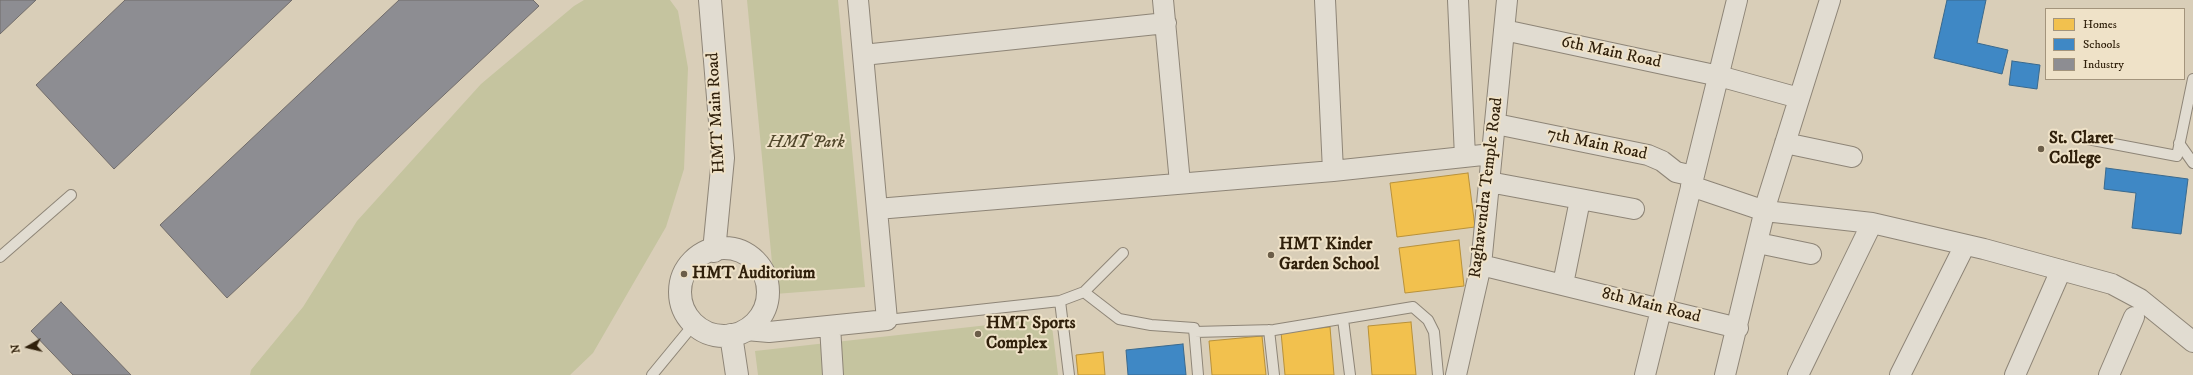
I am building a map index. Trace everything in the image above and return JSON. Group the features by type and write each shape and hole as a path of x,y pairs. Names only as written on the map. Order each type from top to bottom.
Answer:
{"street":[{"name":"HMT Main Road","path":"710,0 723,158 714,251"},
{"path":"739,333 758,321 766,307 768,291 766,276 758,263 746,253 728,249 705,252 693,261 684,274 680,288 682,304 694,324 707,332 739,333 769,332 887,320 858,0"},
{"path":"1163,0 1180,184"},
{"path":"1325,0 1333,171"},
{"path":"1458,0 1465,157"},
{"name":"Raghavendra Temple Road","path":"1456,375 1481,264 1496,124 1507,0"},
{"path":"1646,375 1737,0"},
{"path":"1725,375 1738,328 1765,211 1830,0"},
{"path":"863,55 1166,23"},
{"name":"6th Main Road","path":"1504,30 1718,76 1799,98"},
{"name":"7th Main Road","path":"1496,124 1648,155 1662,161 1676,172 1692,181 1765,211 1872,223 1965,245 2112,284 2140,299 2193,342"},
{"path":"1785,143 1852,157"},
{"path":"877,209 1333,171 1492,154"},
{"path":"1489,182 1634,209"},
{"path":"1563,284 1580,200"},
{"path":"1798,375 1872,223"},
{"path":"1758,243 1811,254"},
{"path":"1900,375 1965,245"},
{"name":"8th Main Road","path":"1481,264 1738,328"},
{"path":"2015,375 2061,270"},
{"path":"2110,375 2134,316"},
{"path":"830,326 833,375"},
{"path":"737,375 739,333"}],"lane":[{"path":"2077,137 2177,156 2193,78"},
{"path":"2179,143 2193,163"},
{"path":"0,257 71,195"},
{"path":"887,320 1060,302 1084,292 1123,253"},
{"path":"1084,292 1119,319 1151,325 1194,328 1198,375"},
{"path":"1060,302 1069,375"},
{"path":"1194,332 1269,330 1413,307 1428,320 1434,332 1438,375"},
{"path":"1343,319 1350,375"},
{"path":"652,375 694,324"},
{"path":"1269,330 1274,375"}],"green space":[{"path":"584,0 670,0 678,11 688,68 684,169 666,227 593,353 570,375 250,375 251,370 303,307 357,221 481,84 574,6"},
{"name":"HMT Park","path":"747,0 838,0 865,287 775,294"},
{"name":"HMT Sports Complex","path":"1051,318 1058,375 758,375 755,351"}],"building: Homes":[{"path":"1468,173 1475,227 1397,237 1390,183"},
{"path":"1459,240 1464,286 1405,293 1399,248"},
{"path":"1411,322 1416,375 1372,375 1368,326"},
{"path":"1330,327 1334,375 1285,375 1281,332"},
{"path":"1262,336 1266,375 1212,375 1209,341"},
{"path":"1103,352 1105,375 1078,375 1076,355"}],"building: Schools":[{"path":"1947,0 1986,0 1977,43 2008,50 2002,74 1934,58"},
{"path":"2012,61 2040,65 2037,89 2009,85"},
{"path":"2106,168 2188,179 2181,234 2132,228 2136,193 2104,189"},
{"path":"1183,344 1186,375 1128,375 1126,350"}],"building: Industry":[{"path":"0,0 36,0 0,34"},
{"path":"125,0 292,0 114,169 36,85"},
{"path":"399,0 533,0 539,6 227,298 160,225"},
{"path":"61,302 131,375 73,375 31,331"}],"place":[{"name":"St. Claret College","path":"2041,149"},
{"name":"HMT Kinder Garden School","path":"1271,255"},
{"name":"HMT Auditorium","path":"684,274"},
{"name":"HMT Sports Complex","path":"978,334"}]}
